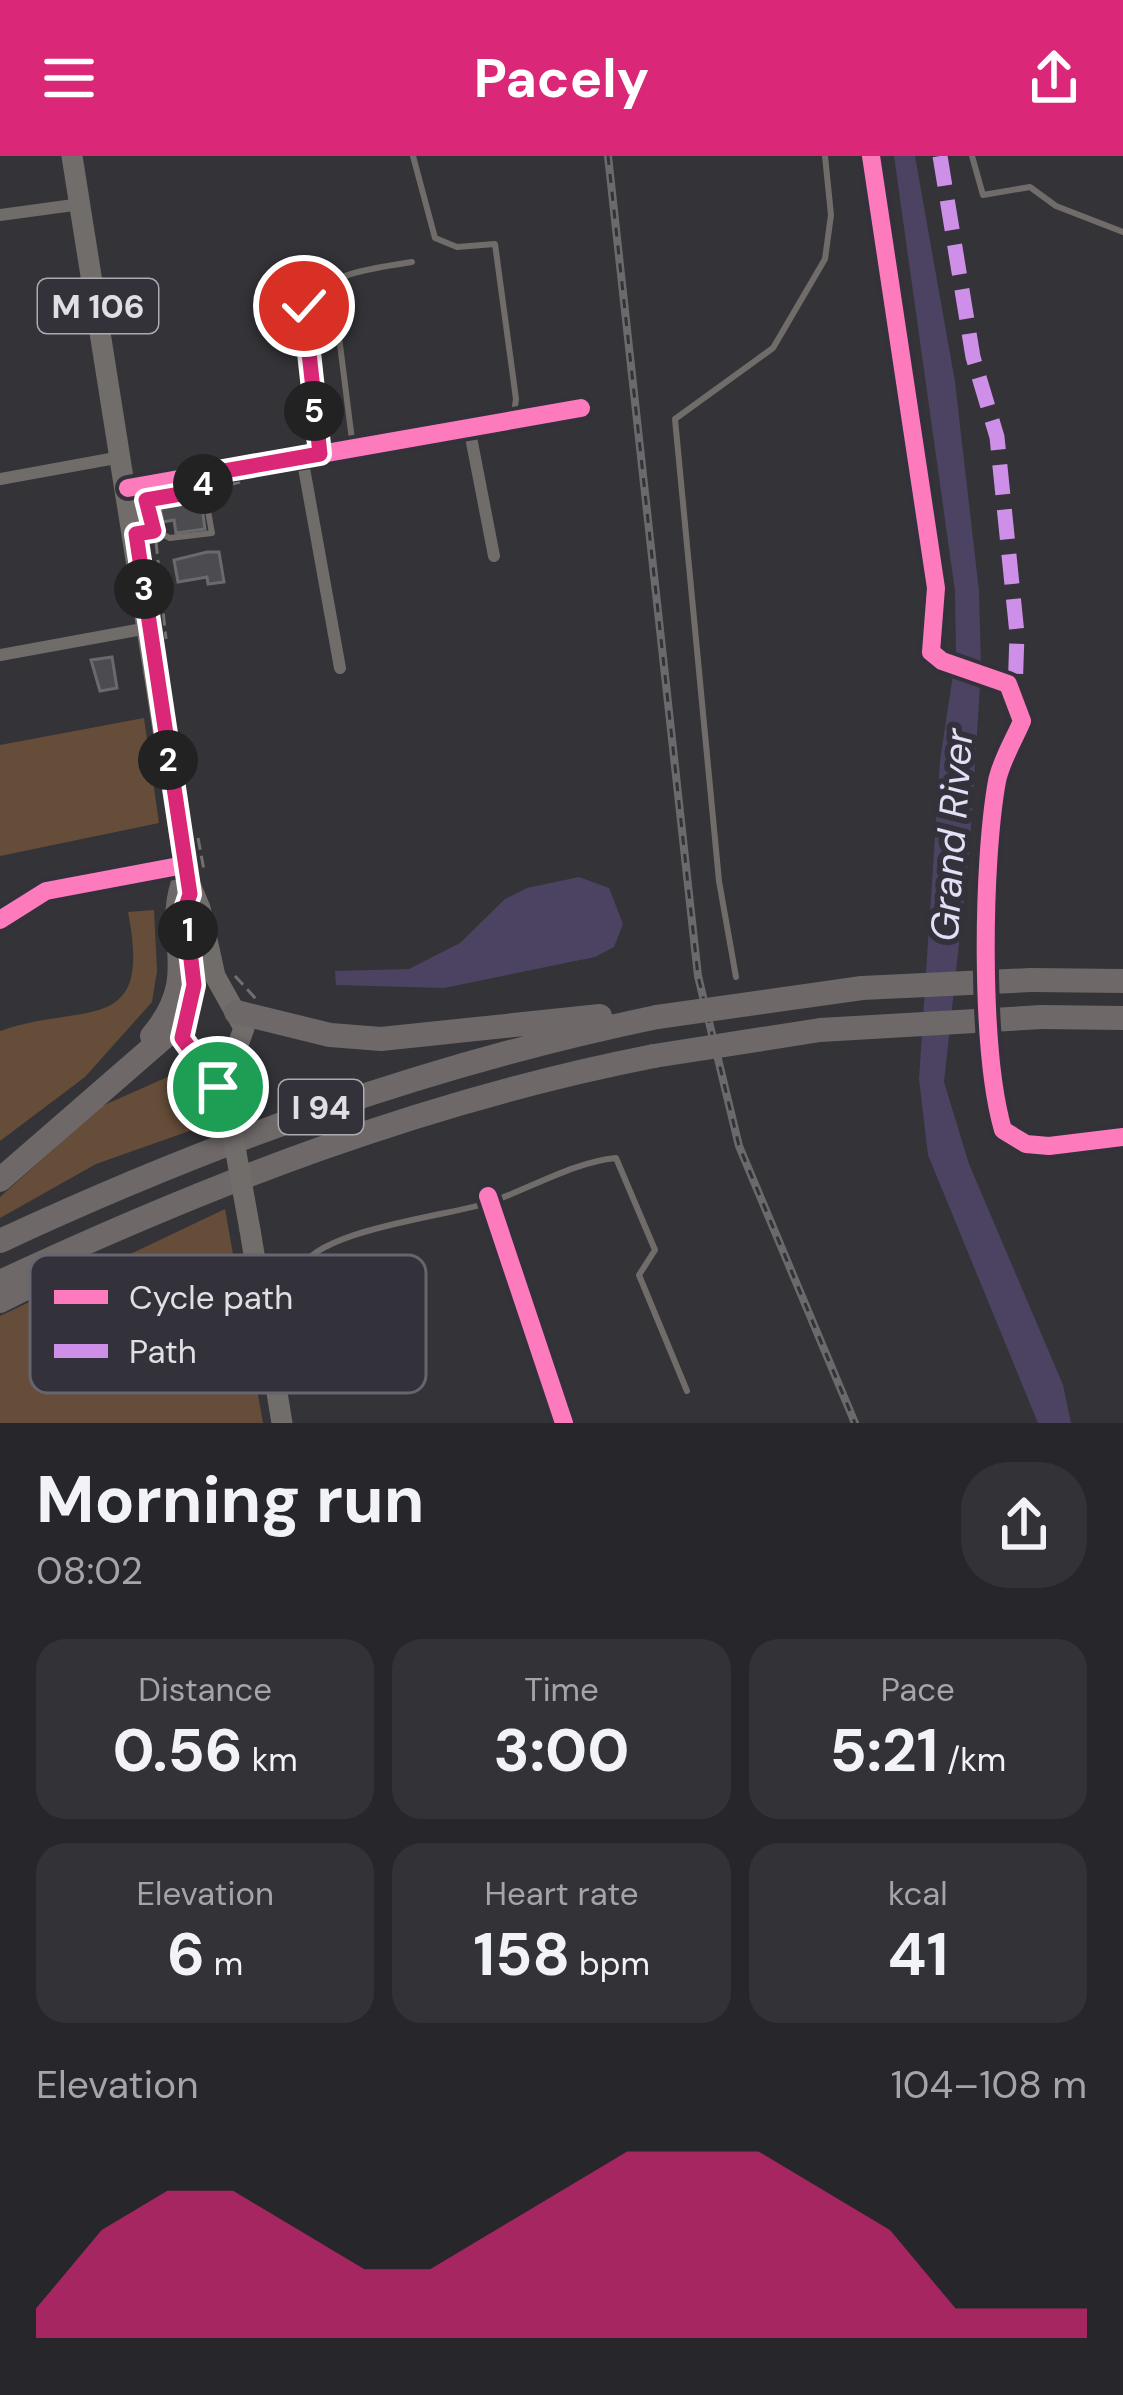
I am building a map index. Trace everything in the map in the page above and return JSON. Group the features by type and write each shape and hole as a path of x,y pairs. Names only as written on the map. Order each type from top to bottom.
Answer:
{"highway":[{"path":"131,1063 166,1018 180,984 175,901 191,877"},
{"name":"I 94","path":"0,1241 184,1158 327,1105 471,1060 657,1017 862,988 1123,981"},
{"path":"242,1011 316,1032 381,1039 587,1017 657,1017"},
{"path":"0,1180 186,1017"},
{"name":"I 94","path":"62,1255 258,1169 415,1114 654,1056 820,1030 1042,1017 1123,1018"},
{"path":"90,1255 258,1169"},
{"name":"I 94","path":"0,1282 30,1269"},
{"path":"0,1301 30,1286"}],"main road":[{"name":"M 106","path":"72,156 128,488 145,533 149,628 191,877 214,976 242,1011 244,1033 227,1103 254,1255"},
{"name":"M 106","path":"191,877 185,909 195,977 183,1042 227,1103"},
{"path":"186,1017 208,1002 242,1011"},
{"path":"197,1060 218,1064 236,1054"},
{"name":"M 106","path":"277,1393 282,1423"}],"street":[{"path":"0,215 81,204"},
{"path":"128,488 580,408"},
{"path":"469,427 494,556"},
{"path":"0,479 122,457"},
{"path":"302,457 340,668"},
{"path":"0,655 149,628"},
{"path":"0,920 46,891 191,877"},
{"path":"489,1199 564,1423"}],"lane":[{"path":"413,156 435,238 457,247 495,244 516,399 513,419"},
{"path":"736,977 716,858 675,419 773,348 825,260 831,215 825,156"},
{"path":"972,156 983,195 1030,187 1055,206 1123,232"},
{"path":"320,454 304,306 332,281 412,262"},
{"path":"332,281 353,448"},
{"path":"145,533 170,538 212,533 201,475"},
{"path":"312,1255 610,1158 619,1160 655,1250 639,1275 687,1390"}],"path":[{"path":"168,651 145,533 146,500 240,482"},
{"path":"191,877 196,831"},
{"path":"227,964 260,1003 242,1011"}],"shaded area":[{"path":"144,718 159,823 0,856 0,745"},
{"path":"154,910 157,971 152,1002 85,1077 0,1141 0,1031 105,1008 121,997 130,980 133,952 128,912"},
{"path":"172,1075 209,1103 212,1123 96,1164 0,1218 0,1197 102,1106"},
{"path":"225,1209 233,1255 128,1255"},
{"path":"30,1302 30,1393 258,1393 263,1423 0,1423 0,1316"}],"water":[{"name":"Grand River","path":"894,156 915,156 955,382 979,591 981,670 970,842 944,1082 969,1164 1063,1385 1071,1423 1038,1423 928,1155 919,1079 940,761 956,654 955,591"},
{"path":"579,877 609,888 623,924 614,947 595,957 444,988 336,985 335,971 409,969 460,943 505,899 527,888"}],"building":[{"path":"201,500 205,529 176,533 174,520 163,522 160,506"},
{"path":"219,552 224,582 208,584 207,577 178,582 174,560"},
{"path":"112,657 117,688 100,691 91,660"}],"railway":[{"path":"608,156 698,976 739,1146 855,1423"}],"marked path":[{"path":"940,156 973,357 997,437 1017,634 1015,694"}],"cycle path":[{"path":"871,156 936,588 931,652 942,661 1008,684 1022,721 997,781 988,860 987,1007 1003,1130 1026,1144 1049,1146 1123,1137"},
{"path":"128,488 581,408"},
{"path":"0,920 46,891 184,865"},
{"path":"488,1196 564,1423"}],"route":[{"path":"218,1087 186,1050 182,1038 195,971 185,909 190,894 136,534 154,531 146,500 204,490 201,475 320,454 304,306"}]}
